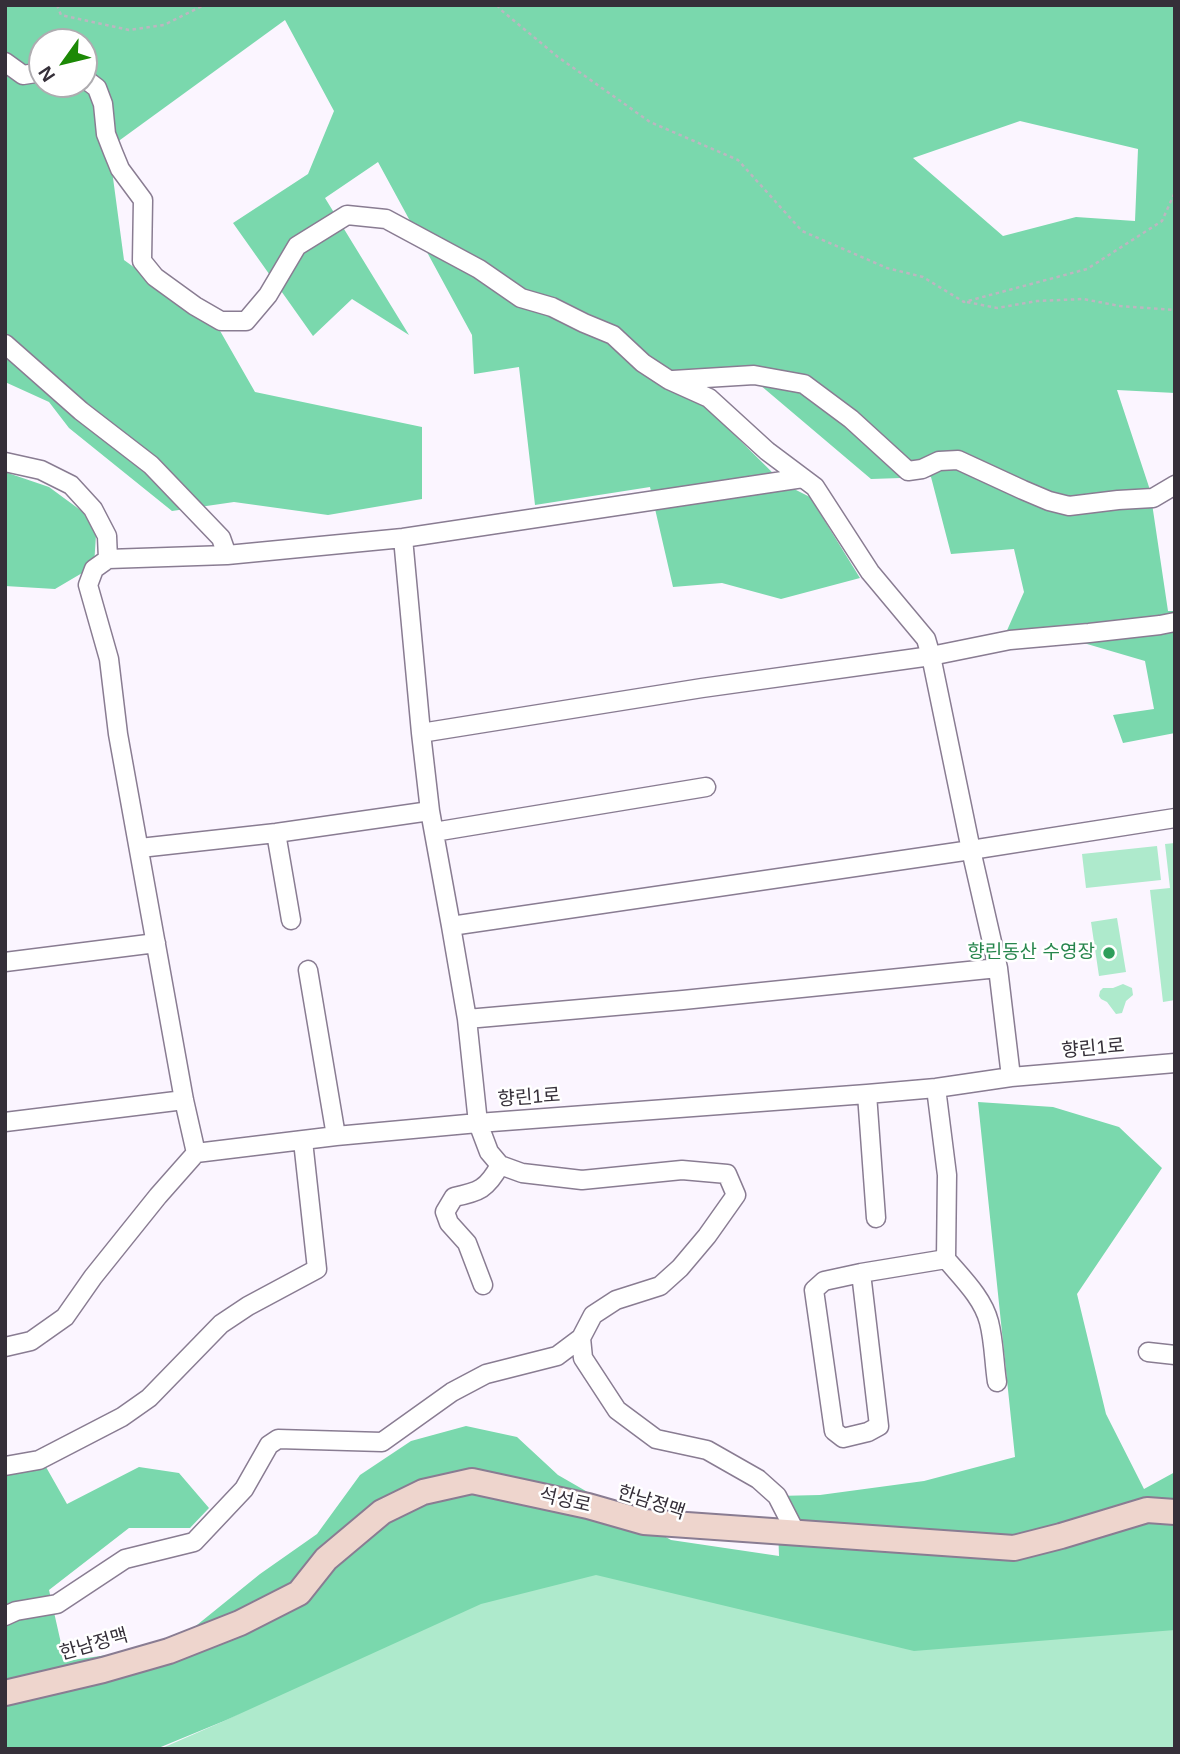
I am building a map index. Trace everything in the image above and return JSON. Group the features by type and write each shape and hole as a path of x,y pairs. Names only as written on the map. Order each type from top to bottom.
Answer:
{"street":[{"path":"5,62 23,75 28,74"},
{"path":"98,91 103,104 106,134 113,152 120,169 142,200 142,261 155,277 221,321 246,321 268,295 297,246 347,215 386,219 480,269 522,298 552,307 613,335 643,363 669,380 709,398 767,451 815,487 870,572 926,639 998,968 1011,1077"},
{"path":"5,344 81,411 151,465 221,538 227,555"},
{"path":"669,380 754,375 804,384 851,419 908,471 922,469 939,461 958,460 1049,501 1069,506 1153,498 1175,485"},
{"path":"5,462 41,470 71,485 93,509 107,536 108,559"},
{"path":"5,1347 31,1341 65,1317 93,1277 196,1153 118,734 109,659 88,584 94,569 108,559 227,555 403,538 803,478"},
{"path":"5,1616 16,1611 57,1604 125,1559 194,1542 244,1489 269,1445 278,1439 382,1442 452,1392 486,1374 557,1356 581,1338 593,1315 616,1300 660,1286 680,1268 707,1236 736,1195 727,1174 682,1170 582,1180 522,1173 500,1165 489,1152 478,1123 467,1019 430,811 403,538"},
{"path":"421,733 702,688 931,656 1010,640 1175,622"},
{"path":"434,832 706,788"},
{"path":"140,848 430,811"},
{"path":"451,926 1175,818"},
{"path":"276,832 291,920"},
{"path":"5,961 156,943"},
{"path":"467,1019 998,968"},
{"path":"308,970 336,1136"},
{"name":"향린1로","path":"196,1153 336,1136 936,1088 1011,1077 1175,1063"},
{"path":"936,1088 947,1175 946,1259 984,1308 990,1323 997,1382"},
{"path":"867,1094 876,1218"},
{"path":"5,1122 184,1100"},
{"path":"5,1466 39,1460 122,1417 149,1398 221,1324 248,1306 317,1269 303,1141"},
{"path":"483,1284 467,1243 449,1223 445,1212 454,1197 474,1193 485,1187 500,1165"},
{"path":"861,1273 879,1426 868,1432 842,1438 834,1431 814,1290 824,1281 861,1273 946,1259"},
{"path":"581,1338 583,1359 617,1410 656,1439 707,1450 758,1479 777,1496 796,1533"},
{"path":"1148,1352 1175,1355"},
{"name":"석성로","path":"5,1693 169,1651 240,1623 299,1593 326,1559 382,1512 423,1492 472,1481 588,1506 644,1522 1014,1548 1147,1510 1175,1512"}],"path":[{"path":"57,5 61,15 130,30 164,25 204,5"},
{"path":"498,5 558,57 650,122 738,160 802,231 887,268 923,276 964,302 997,308 1037,301 1083,299 1120,306 1175,310"},
{"path":"964,302 1087,268 1162,221 1175,192"}],"green space":[{"path":"5,5 1175,5 1175,393 1117,390 1150,490 1168,611 1175,611 1175,733 1123,743 1113,715 1154,709 1145,661 1087,644 1001,644 1024,592 1014,549 951,554 931,477 871,479 740,368 671,372 784,484 810,497 860,578 781,599 722,583 673,587 650,487 535,505 519,367 474,374 472,335 378,162 325,198 409,335 352,299 313,336 233,223 308,174 334,111 285,20 109,148 124,260 219,329 255,392 422,427 422,499 328,515 234,502 172,511 69,428 49,402 5,382","holes":["1020,121 1138,149 1135,221 1076,217 1003,236 913,158"]},
{"path":"5,472 49,487 83,512 96,535 94,566 55,589 5,586"},
{"path":"1175,843 1175,1000 1163,1002 1150,890 1170,888 1165,844"},
{"path":"1157,846 1161,880 1086,888 1082,854"},
{"path":"1117,918 1126,972 1099,976 1091,922"},
{"path":"1123,984 1132,988 1133,995 1126,1001 1122,1013 1116,1014 1107,1002 1101,999 1100,991"},
{"path":"978,1102 1053,1107 1119,1127 1162,1168 1077,1294 1106,1414 1144,1489 1175,1472 1175,1630 914,1651 596,1575 481,1604 224,1721 156,1749 5,1749 5,1476 46,1467 67,1504 139,1467 179,1473 209,1508 190,1528 129,1528 49,1590 65,1661 171,1646 260,1574 317,1534 360,1475 411,1441 466,1426 517,1437 558,1475 671,1540 779,1556 777,1496 820,1495 924,1481 1015,1457"},
{"path":"585,1572 1175,1621 1175,1749 160,1749 224,1721 481,1593"}],"place":[{"name":"향린동산 수영장","path":"1109,953"}]}
